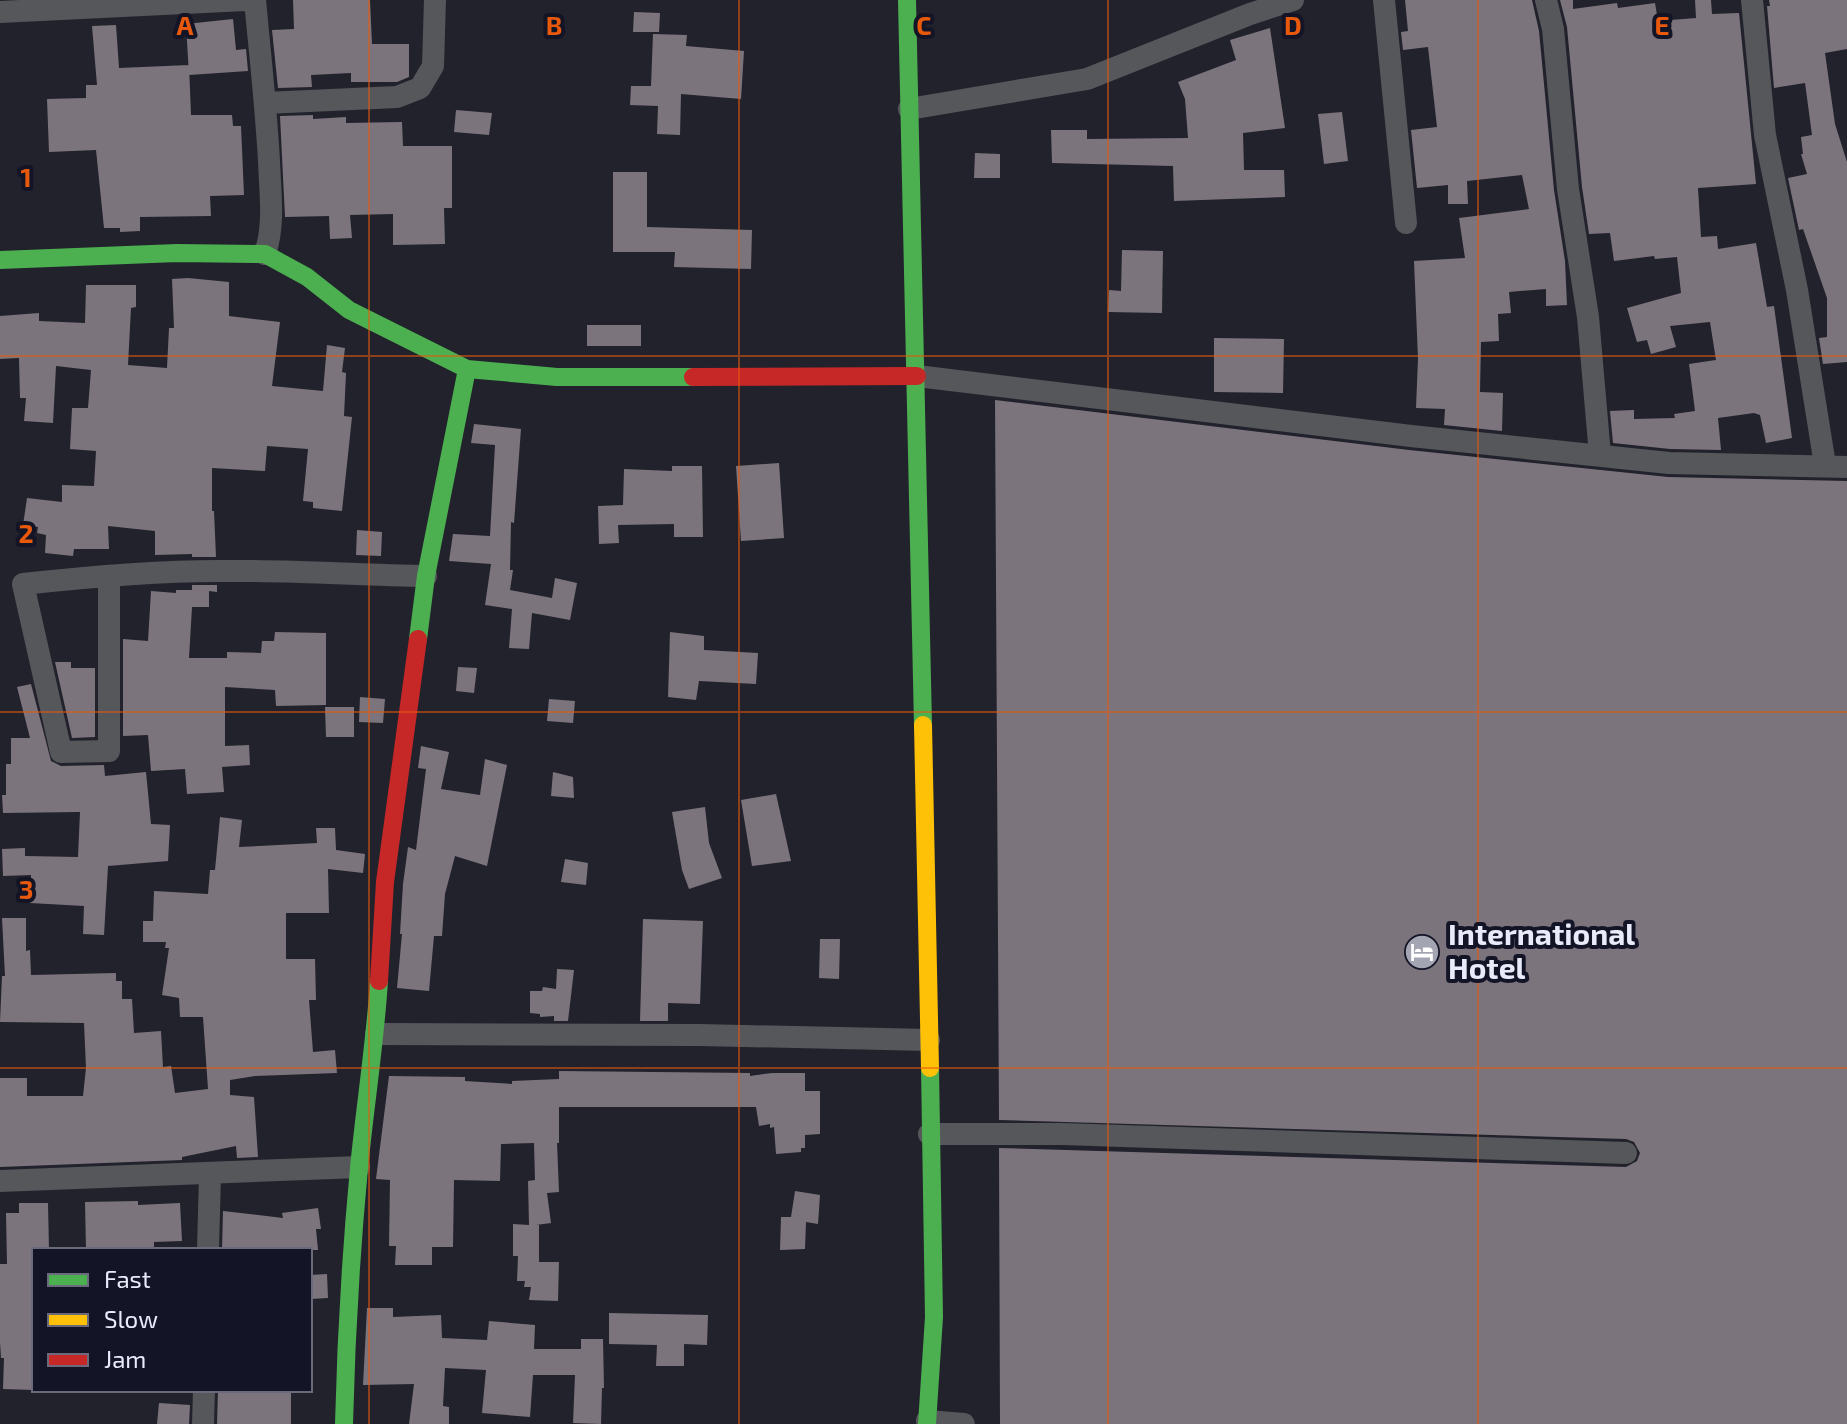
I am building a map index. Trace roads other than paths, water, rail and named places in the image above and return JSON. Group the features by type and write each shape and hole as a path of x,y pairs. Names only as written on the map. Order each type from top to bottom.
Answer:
{"main road":[{"path":"907,0 934,1317 927,1422"},
{"path":"0,260 177,253 265,254 307,277 349,310 467,369 557,377 917,376"},
{"path":"344,1424 346,1346 359,1167 376,1034 385,882 426,576 467,369"}],"street":[{"path":"6,8 245,0"},
{"path":"255,0 271,207 270,240 265,254"},
{"path":"265,103 397,97 420,88 433,66 435,0"},
{"path":"909,109 1087,79 1249,7 1293,0"},
{"path":"1384,0 1406,223"},
{"path":"1546,0 1553,29 1568,189 1588,317 1600,455"},
{"path":"917,376 1411,436 1669,463 1836,466 1765,135 1752,0"},
{"path":"109,577 109,751 61,752 23,584 109,577 219,571 426,576"},
{"path":"376,1034 699,1035 929,1040"},
{"path":"929,1134 1062,1134 1626,1153"},
{"path":"0,1181 359,1167"},
{"path":"208,1248 210,1174"},
{"path":"203,1424 204,1392"},
{"path":"927,1422 964,1424"}],"place":[{"name":"International Hotel","path":"1422,952"}]}
